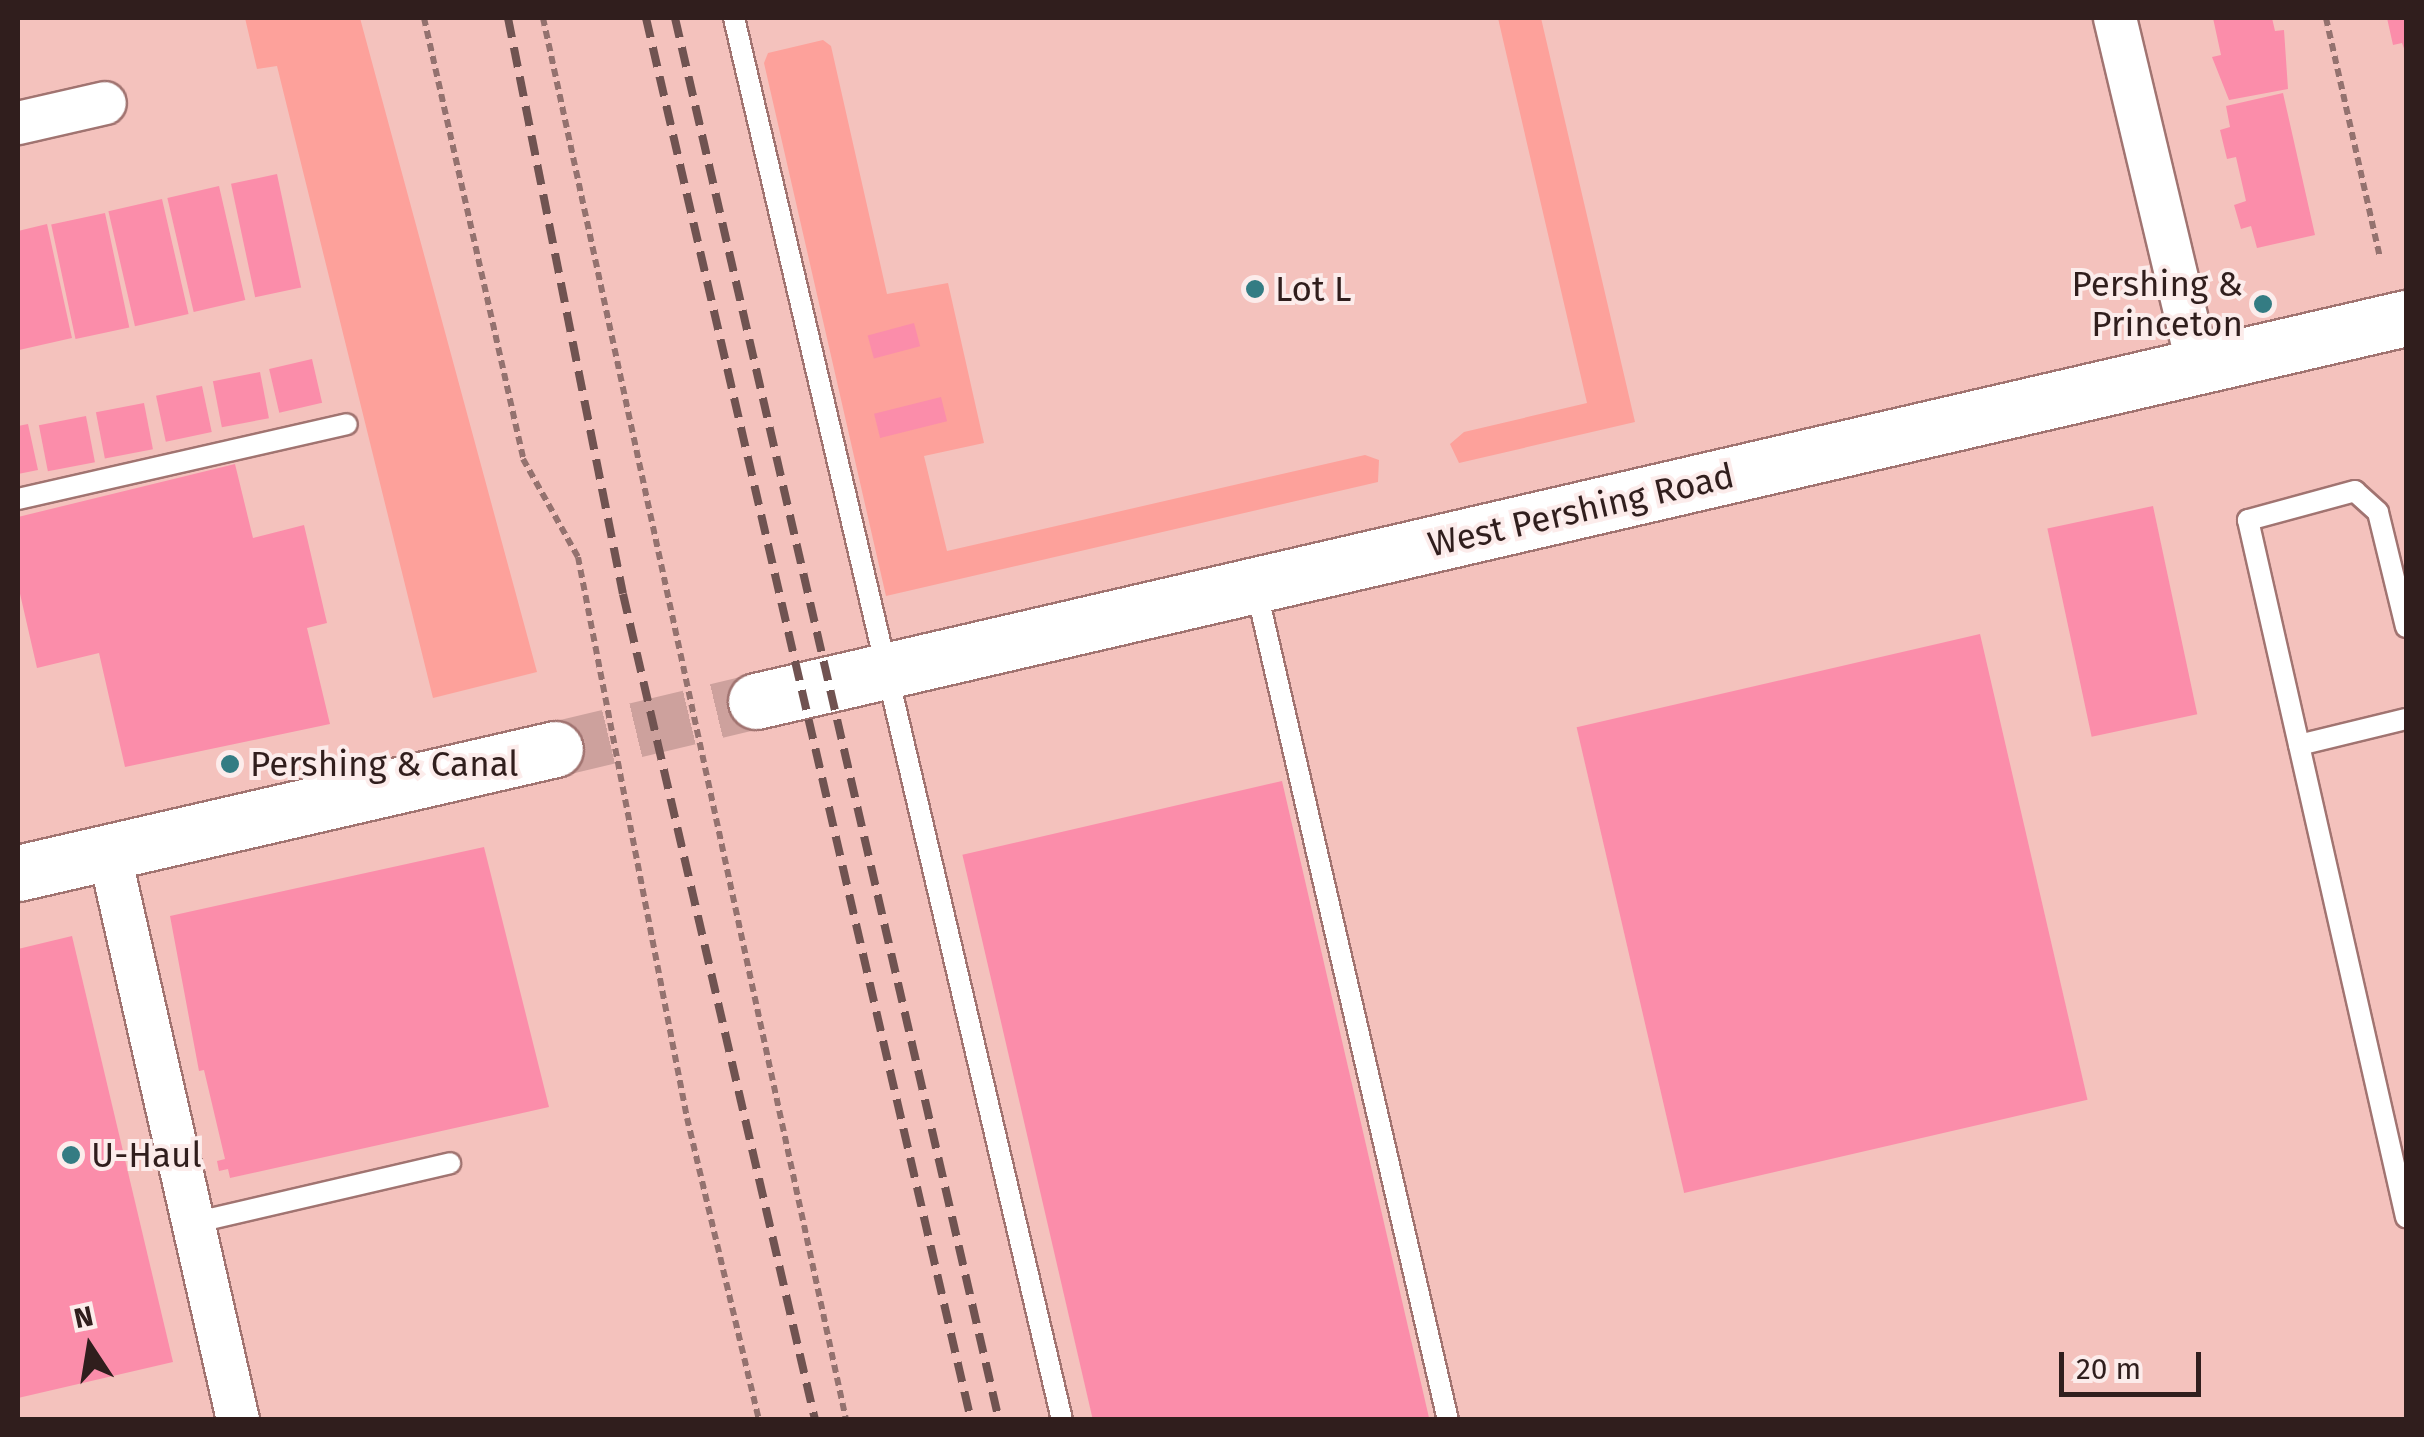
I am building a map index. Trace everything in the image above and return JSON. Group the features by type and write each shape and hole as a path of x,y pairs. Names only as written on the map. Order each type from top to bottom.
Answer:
{"main road":[{"name":"West Pershing Road","path":"756,701 2406,318"},
{"path":"18,873 555,749"}],"street":[{"path":"2115,18 2198,366"},
{"path":"18,123 105,103"},
{"path":"109,852 238,1420"}],"lane":[{"path":"734,18 1062,1420"},
{"path":"18,499 347,424"},
{"path":"2406,627 2378,512 2355,491 2248,520 2406,1217"},
{"path":"1255,584 1448,1420"},
{"path":"2299,745 2406,719"},
{"path":"193,1223 450,1163"}],"path":[{"path":"542,18 846,1420"},
{"path":"2326,18 2380,257"}],"shaded area":[{"path":"245,18 360,18 537,672 433,698 277,66 257,69"},
{"path":"1498,18 1541,18 1635,422 1459,463 1450,444 1464,432 1587,403"},
{"path":"823,40 831,46 887,294 948,283 984,443 924,456 947,551 1365,455 1379,460 1378,482 886,596 764,63 768,53"}],"building":[{"path":"2213,18 2272,18 2275,31 2284,30 2288,89 2229,100 2212,57 2221,55"},
{"path":"2387,18 2406,18 2406,54 2402,43 2393,45"},
{"path":"2283,93 2315,235 2257,248 2251,226 2241,229 2234,205 2246,201 2236,157 2227,159 2220,130 2230,127 2226,106"},
{"path":"277,174 301,287 255,297 231,184"},
{"path":"219,186 245,300 194,312 167,198"},
{"path":"162,199 189,314 135,326 108,211"},
{"path":"105,213 129,327 76,339 51,224"},
{"path":"47,224 72,338 19,350 18,231"},
{"path":"914,323 920,346 874,359 868,335"},
{"path":"312,359 322,403 279,413 269,369"},
{"path":"260,372 269,418 222,427 213,381"},
{"path":"202,386 212,432 166,442 156,396"},
{"path":"941,397 947,421 880,438 874,414"},
{"path":"144,403 153,449 105,458 96,412"},
{"path":"86,416 95,462 48,471 39,425"},
{"path":"28,424 38,470 18,474 18,426"},
{"path":"235,464 253,538 304,525 327,623 307,628 330,724 125,767 99,653 37,668 18,585 18,517"},
{"path":"2153,506 2197,714 2092,737 2047,528"},
{"path":"1980,634 2088,1100 1684,1193 1577,727"},
{"path":"1282,781 1430,1420 1093,1420 962,855"},
{"path":"484,847 549,1107 230,1178 228,1169 219,1171 217,1161 225,1159 204,1070 199,1071 170,916"},
{"name":"U-Haul","path":"72,936 173,1362 18,1398 18,949"}],"tunnel":[{"path":"555,749 756,701"}],"railway":[{"path":"508,18 623,594 815,1420"},
{"path":"646,18 971,1420"},
{"path":"675,18 999,1420"}],"place":[{"name":"Lot L","path":"1255,289"},
{"name":"Pershing & Princeton","path":"2263,304"},
{"name":"Pershing & Canal","path":"230,764"},
{"name":"U-Haul","path":"71,1155"}]}
